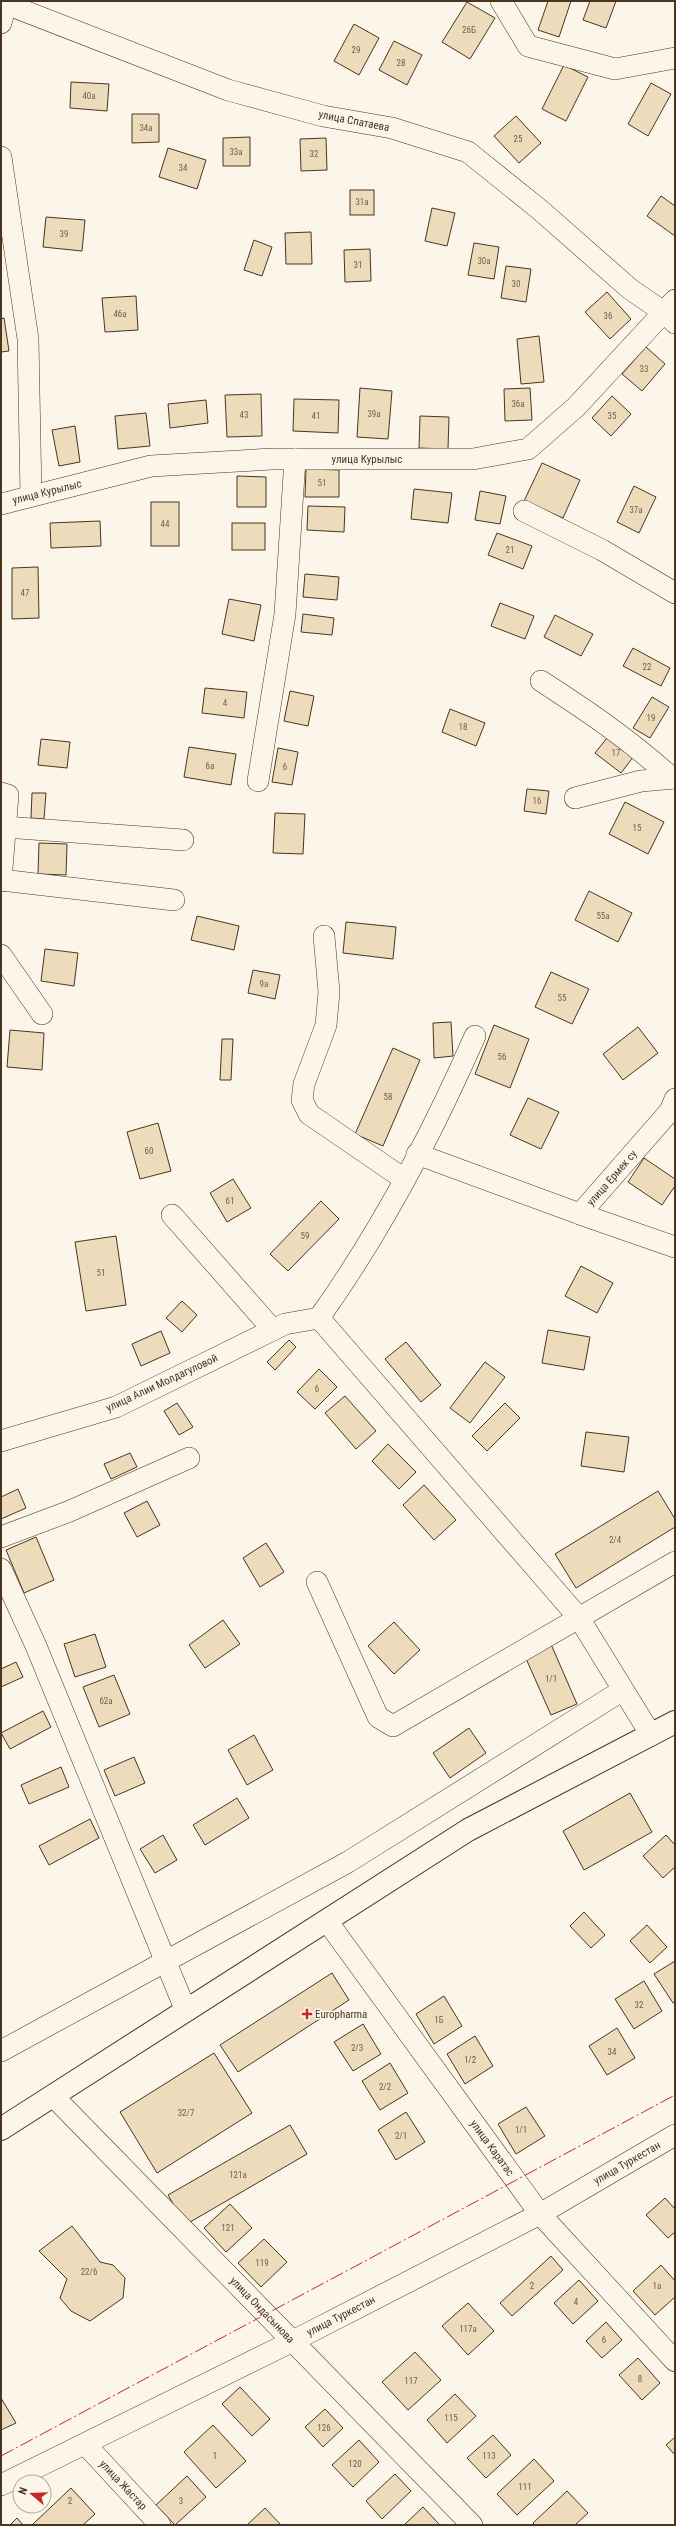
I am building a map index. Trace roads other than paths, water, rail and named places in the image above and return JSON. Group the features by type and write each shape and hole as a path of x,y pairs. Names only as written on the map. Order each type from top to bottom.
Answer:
{"highway":[{"path":"1,2129 468,1830 675,1722"}],"street":[{"path":"501,1 528,46 615,69 675,58"},
{"name":"улица Спатаева","path":"11,8 228,90 323,116 392,128 468,152 539,209 630,289 672,312"},
{"path":"1,157 28,339 31,496"},
{"name":"улица Курылыс","path":"1,504 151,466 295,459 473,459 528,449 576,407 672,312"},
{"path":"258,781 285,614 295,459"},
{"path":"524,511 608,554 675,592"},
{"path":"541,681 595,715 635,745 673,778"},
{"path":"575,798 641,780 673,778"},
{"path":"1,793 8,795 1,881 174,900"},
{"path":"6,827 183,840"},
{"path":"324,936 329,992 326,1024 304,1084 302,1100 309,1114 404,1179"},
{"path":"1,955 42,1014"},
{"path":"475,1036 446,1102 357,1264 319,1318 579,1618 651,1735"},
{"name":"улица Ермек су","path":"675,1099 670,1111 580,1214 675,1247"},
{"path":"417,1154 580,1214"},
{"path":"172,1215 273,1330"},
{"name":"улица Алии Молдагуловой","path":"1,1441 116,1407 285,1324 319,1318"},
{"path":"1,1537 70,1511 189,1458"},
{"path":"317,1582 378,1717 393,1726 675,1562"},
{"path":"1,1569 36,1646 186,2011"},
{"path":"1,2051 348,1862 624,1690"},
{"name":"улица Каратас","path":"327,1920 540,2214 675,2361"},
{"name":"улица Ондасынова","path":"53,2096 472,2525"},
{"name":"улица Туркестан","path":"1,2486 293,2341 540,2214 675,2135"},
{"name":"улица Жастар","path":"86,2445 160,2525"}],"place":[{"name":"Europharma","path":"307,2014"}]}
